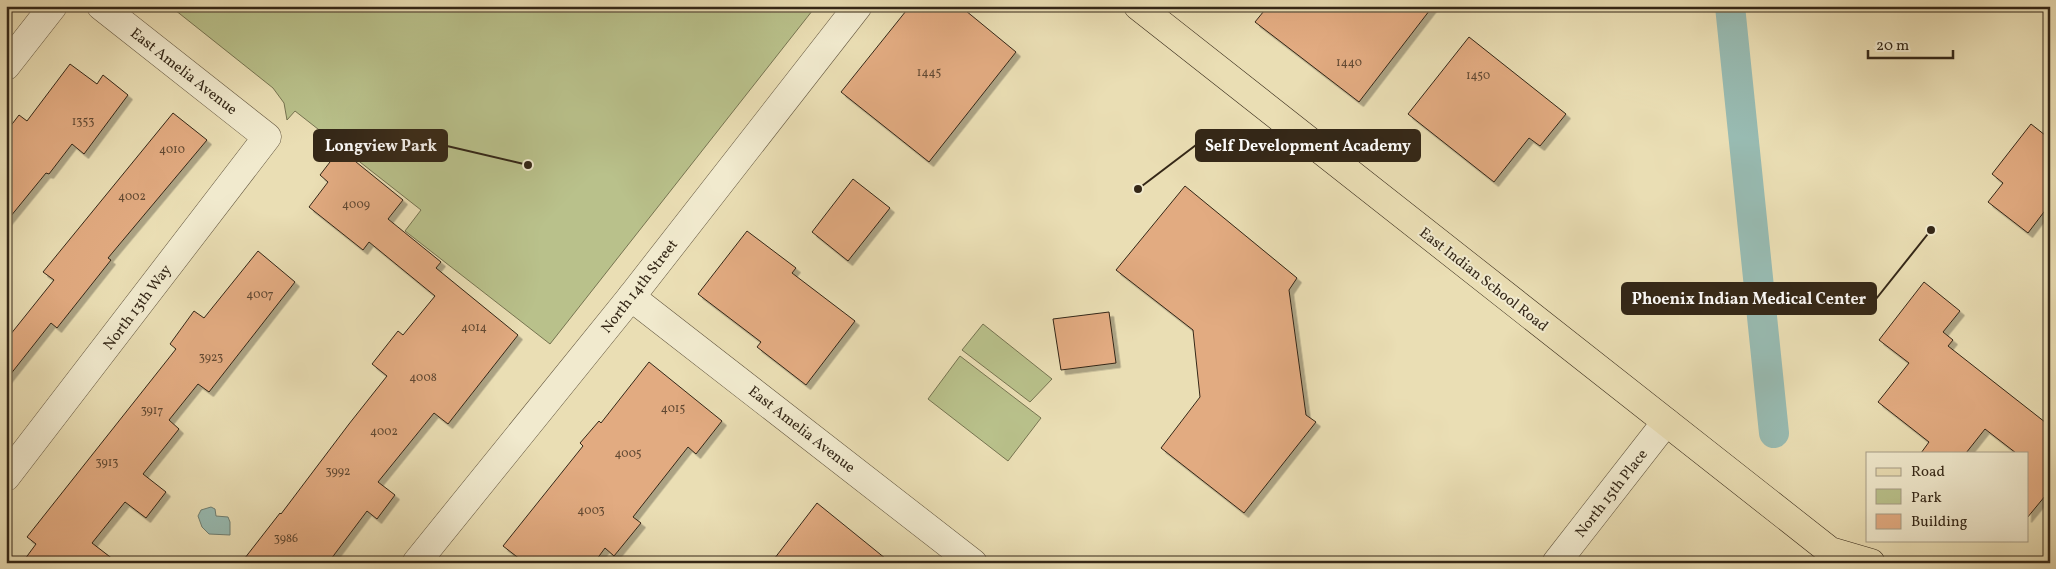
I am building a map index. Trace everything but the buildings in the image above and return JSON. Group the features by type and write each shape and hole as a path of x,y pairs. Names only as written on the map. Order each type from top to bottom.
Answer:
{"main road":[{"name":"East Indian School Road","path":"1138,6 1666,422 1833,557 1872,563"}],"street":[{"path":"6,66 53,6"},
{"name":"East Amelia Avenue","path":"101,6 267,137"},
{"name":"North 14th Street","path":"416,563 631,297 858,6"},
{"name":"North 13th Way","path":"6,477 267,137"},
{"name":"East Amelia Avenue","path":"631,297 958,558"},
{"name":"North 15th Place","path":"1556,563 1666,422"}],"green space":[{"path":"170,6 816,6 550,344 405,231 421,210 295,111 287,120 284,103 273,88"},
{"path":"983,324 1052,379 1030,402 962,350"},
{"path":"960,356 1041,418 1008,461 928,399"}],"water":[{"path":"211,507 215,509 216,516 228,517 230,535 209,534 202,527 198,516 201,510"}],"waterway":[{"path":"1730,6 1774,433"}],"place":[{"name":"Longview Park","path":"528,165"},
{"name":"Self Development Academy","path":"1138,189"},
{"name":"Phoenix Indian Medical Center","path":"1931,230"}]}
